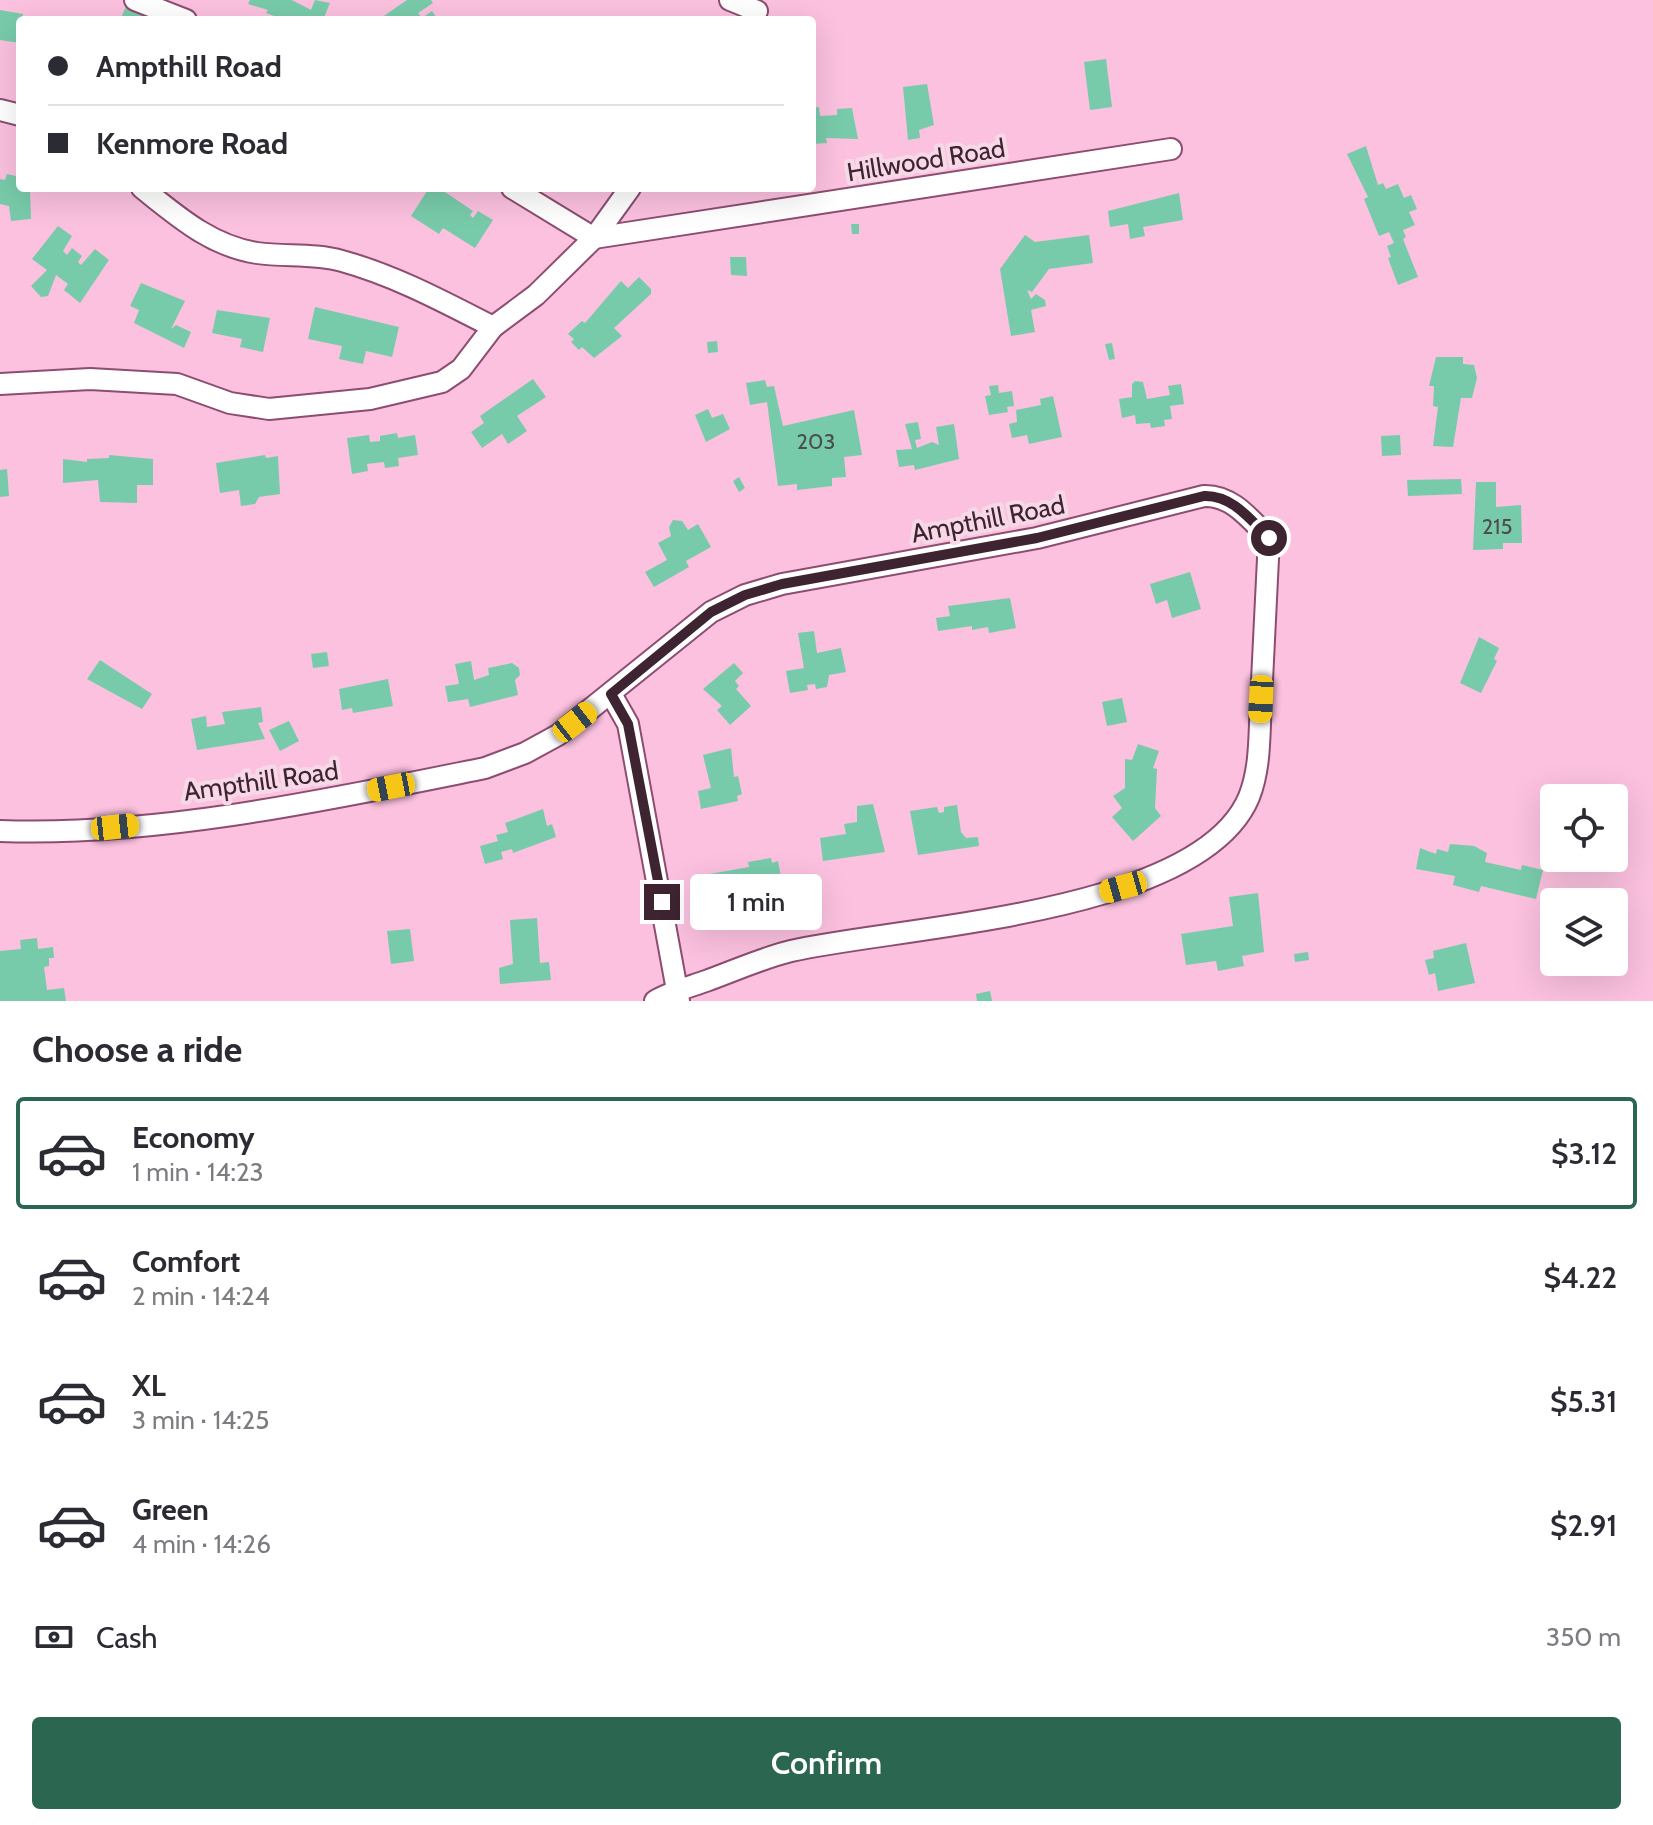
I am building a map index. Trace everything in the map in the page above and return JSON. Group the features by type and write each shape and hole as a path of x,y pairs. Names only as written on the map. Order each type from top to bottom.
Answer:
{"street":[{"path":"135,0 176,16"},
{"path":"730,0 759,10"},
{"name":"Hillwood Road","path":"594,238 1171,149"},
{"path":"147,192 192,228 221,243 258,253 302,253 341,260 403,281 493,327"},
{"path":"519,192 594,238"},
{"path":"0,384 90,379 177,384 230,403 269,409 370,399 442,382 461,369 493,327 536,295 594,238 627,192"},
{"name":"Ampthill Road","path":"0,831 59,833 228,814 485,768 525,753 558,735 711,612 745,595 782,584 1037,538 1204,496 1219,495 1244,512 1269,538 1257,762 1247,800 1235,821 1216,841 1188,858 1123,887 1062,904 931,931 789,952 678,996"},
{"path":"611,694 628,724 678,996 655,1001"}],"building":[{"path":"250,0 292,0 311,10 315,0 330,3 325,16 274,16 266,13 268,10 248,4"},
{"path":"407,0 431,0 433,3 418,13 420,16 384,16"},
{"path":"128,2 151,12 150,16 122,16"},
{"path":"0,10 23,14 16,16 16,42 0,40"},
{"path":"1106,59 1112,107 1090,110 1084,62"},
{"path":"927,84 934,125 919,130 920,138 908,140 903,87"},
{"path":"816,107 819,107 820,116 837,115 837,109 852,108 858,139 826,138 827,143 816,144"},
{"path":"1366,146 1378,185 1383,183 1386,189 1398,184 1404,198 1411,195 1417,209 1409,212 1415,225 1403,230 1406,237 1403,239 1418,277 1398,285 1388,258 1391,257 1387,246 1394,243 1389,232 1379,236 1364,199 1368,197 1347,154"},
{"path":"7,174 16,176 16,192 30,192 31,219 11,221 9,206 0,204 0,179 5,180"},
{"path":"426,192 444,192 473,211 470,215 473,218 478,211 493,220 475,248 443,228 439,234 411,216"},
{"path":"1179,193 1183,220 1143,227 1145,236 1130,239 1128,224 1110,227 1108,211"},
{"path":"851,224 859,224 859,234 852,234"},
{"path":"58,226 72,236 63,251 67,255 72,248 82,256 78,262 81,265 95,249 109,260 80,303 64,290 68,284 56,275 48,296 41,297 31,286 47,270 32,259"},
{"path":"1025,235 1035,242 1089,235 1093,263 1049,269 1032,292 1027,290 1031,299 1036,294 1045,300 1046,306 1031,310 1035,332 1011,336 1000,269"},
{"path":"730,257 746,257 747,276 731,275"},
{"path":"639,277 651,289 651,294 614,328 622,336 594,358 582,347 579,350 568,334 582,321 585,323 621,281 628,288"},
{"path":"141,283 185,301 171,329 176,325 191,332 184,348 134,323 139,310 130,306"},
{"path":"315,307 399,327 392,357 366,351 363,364 339,359 342,346 308,339"},
{"path":"217,310 270,318 263,352 240,347 242,339 212,333"},
{"path":"717,341 718,352 708,353 707,342"},
{"path":"1112,343 1115,359 1109,360 1105,344"},
{"path":"1436,357 1463,357 1463,364 1474,365 1477,378 1472,398 1461,398 1453,447 1433,446 1438,407 1433,406 1434,386 1429,386"},
{"path":"533,379 546,397 517,416 527,431 508,444 502,434 482,448 471,432 484,423 480,416"},
{"path":"765,380 767,387 774,386 783,426 854,410 862,455 844,457 846,477 832,478 832,486 797,490 797,484 778,486 767,402 750,405 746,383"},
{"path":"1135,381 1143,382 1147,399 1170,395 1168,386 1181,384 1184,404 1170,406 1172,419 1164,420 1165,426 1151,428 1150,423 1136,424 1135,415 1122,418 1119,399 1132,397"},
{"path":"998,385 999,393 1012,391 1014,406 1007,407 1008,412 989,415 985,396 991,395 989,386"},
{"path":"1053,396 1062,437 1029,444 1027,435 1012,438 1009,424 1017,422 1016,410 1041,405 1040,399"},
{"path":"708,409 712,418 723,414 730,429 706,442 695,415"},
{"path":"918,422 921,439 915,440 917,448 932,442 939,445 936,427 954,424 959,459 915,470 914,465 899,467 896,450 912,449 905,424"},
{"path":"397,433 398,438 415,435 418,455 398,458 399,466 385,468 384,462 367,464 368,471 352,474 347,438 369,435 370,442 380,441 380,436"},
{"path":"1400,435 1401,455 1382,456 1381,436"},
{"path":"109,455 153,459 153,485 137,485 137,503 100,502 98,480 63,483 63,459 87,462 87,459 109,458"},
{"path":"265,455 266,458 278,456 280,494 259,497 255,504 241,506 239,490 220,493 216,463"},
{"path":"7,469 9,496 0,497 0,470"},
{"path":"739,477 745,488 739,492 733,481"},
{"path":"1461,479 1462,494 1408,496 1407,480"},
{"path":"1476,482 1496,482 1496,507 1521,505 1522,543 1503,543 1503,549 1473,550"},
{"path":"673,520 682,521 688,530 698,524 711,547 686,561 689,567 654,587 645,572 667,560 658,543 671,536 669,527"},
{"path":"1190,572 1201,609 1172,618 1167,600 1156,604 1150,584"},
{"path":"1010,598 1016,628 989,633 988,627 972,630 972,626 938,631 936,618 950,616 948,606"},
{"path":"814,631 817,653 841,648 846,672 829,675 827,687 816,689 815,684 807,685 808,690 790,693 786,671 804,668 798,633"},
{"path":"1479,637 1499,648 1494,659 1497,661 1481,693 1460,683"},
{"path":"327,652 329,666 313,668 311,654"},
{"path":"100,660 152,694 142,709 87,679"},
{"path":"471,661 474,680 489,675 488,668 512,663 519,668 520,675 515,680 518,695 470,707 468,699 448,702 445,686 459,684 455,664"},
{"path":"734,663 743,673 735,681 739,686 736,689 751,706 730,725 717,710 722,706 703,689"},
{"path":"388,679 393,706 353,713 352,708 342,710 339,689"},
{"path":"1122,698 1127,722 1107,726 1102,702"},
{"path":"261,707 263,722 258,723 265,739 197,750 191,719 206,716 207,727 225,724 222,712"},
{"path":"289,721 299,741 280,751 269,730"},
{"path":"1138,744 1159,751 1153,768 1157,769 1155,808 1161,816 1133,841 1112,817 1122,808 1113,796 1125,788 1125,759 1132,760"},
{"path":"731,748 734,777 738,776 742,794 737,796 738,801 701,809 698,791 711,788 703,755"},
{"path":"873,804 885,852 823,861 820,838 846,834 844,824 857,822 857,806"},
{"path":"957,805 961,832 966,838 978,837 979,846 918,855 910,811 937,807 939,813 944,812 944,807"},
{"path":"543,809 547,826 552,824 556,837 513,853 512,849 501,852 503,859 485,864 480,846 498,841 496,835 508,832 505,823"},
{"path":"1450,844 1474,846 1487,853 1485,862 1521,870 1522,865 1540,869 1543,872 1536,899 1481,886 1479,892 1453,885 1455,876 1416,869 1420,848 1436,854 1437,849 1448,852"},
{"path":"771,858 772,863 778,861 783,888 709,902 704,875 749,867 748,862"},
{"path":"1258,893 1264,952 1242,956 1244,966 1218,971 1216,961 1186,965 1181,934 1233,926 1229,897"},
{"path":"537,918 540,963 549,962 551,980 500,984 499,968 513,964 510,920"},
{"path":"410,929 414,961 391,964 387,931"},
{"path":"37,938 38,949 53,947 54,958 49,958 49,966 44,967 47,990 64,988 66,1001 0,1001 0,951 21,949 20,940"},
{"path":"1466,943 1475,983 1438,991 1435,973 1429,975 1425,960 1434,958 1433,951"},
{"path":"1308,952 1309,960 1295,962 1294,954"},
{"path":"990,991 992,1001 977,1001 976,994"}],"route":[{"path":"662,902 628,724 611,694 711,612 745,595 782,584 1037,538 1204,496 1219,495 1244,512 1269,538"}]}
